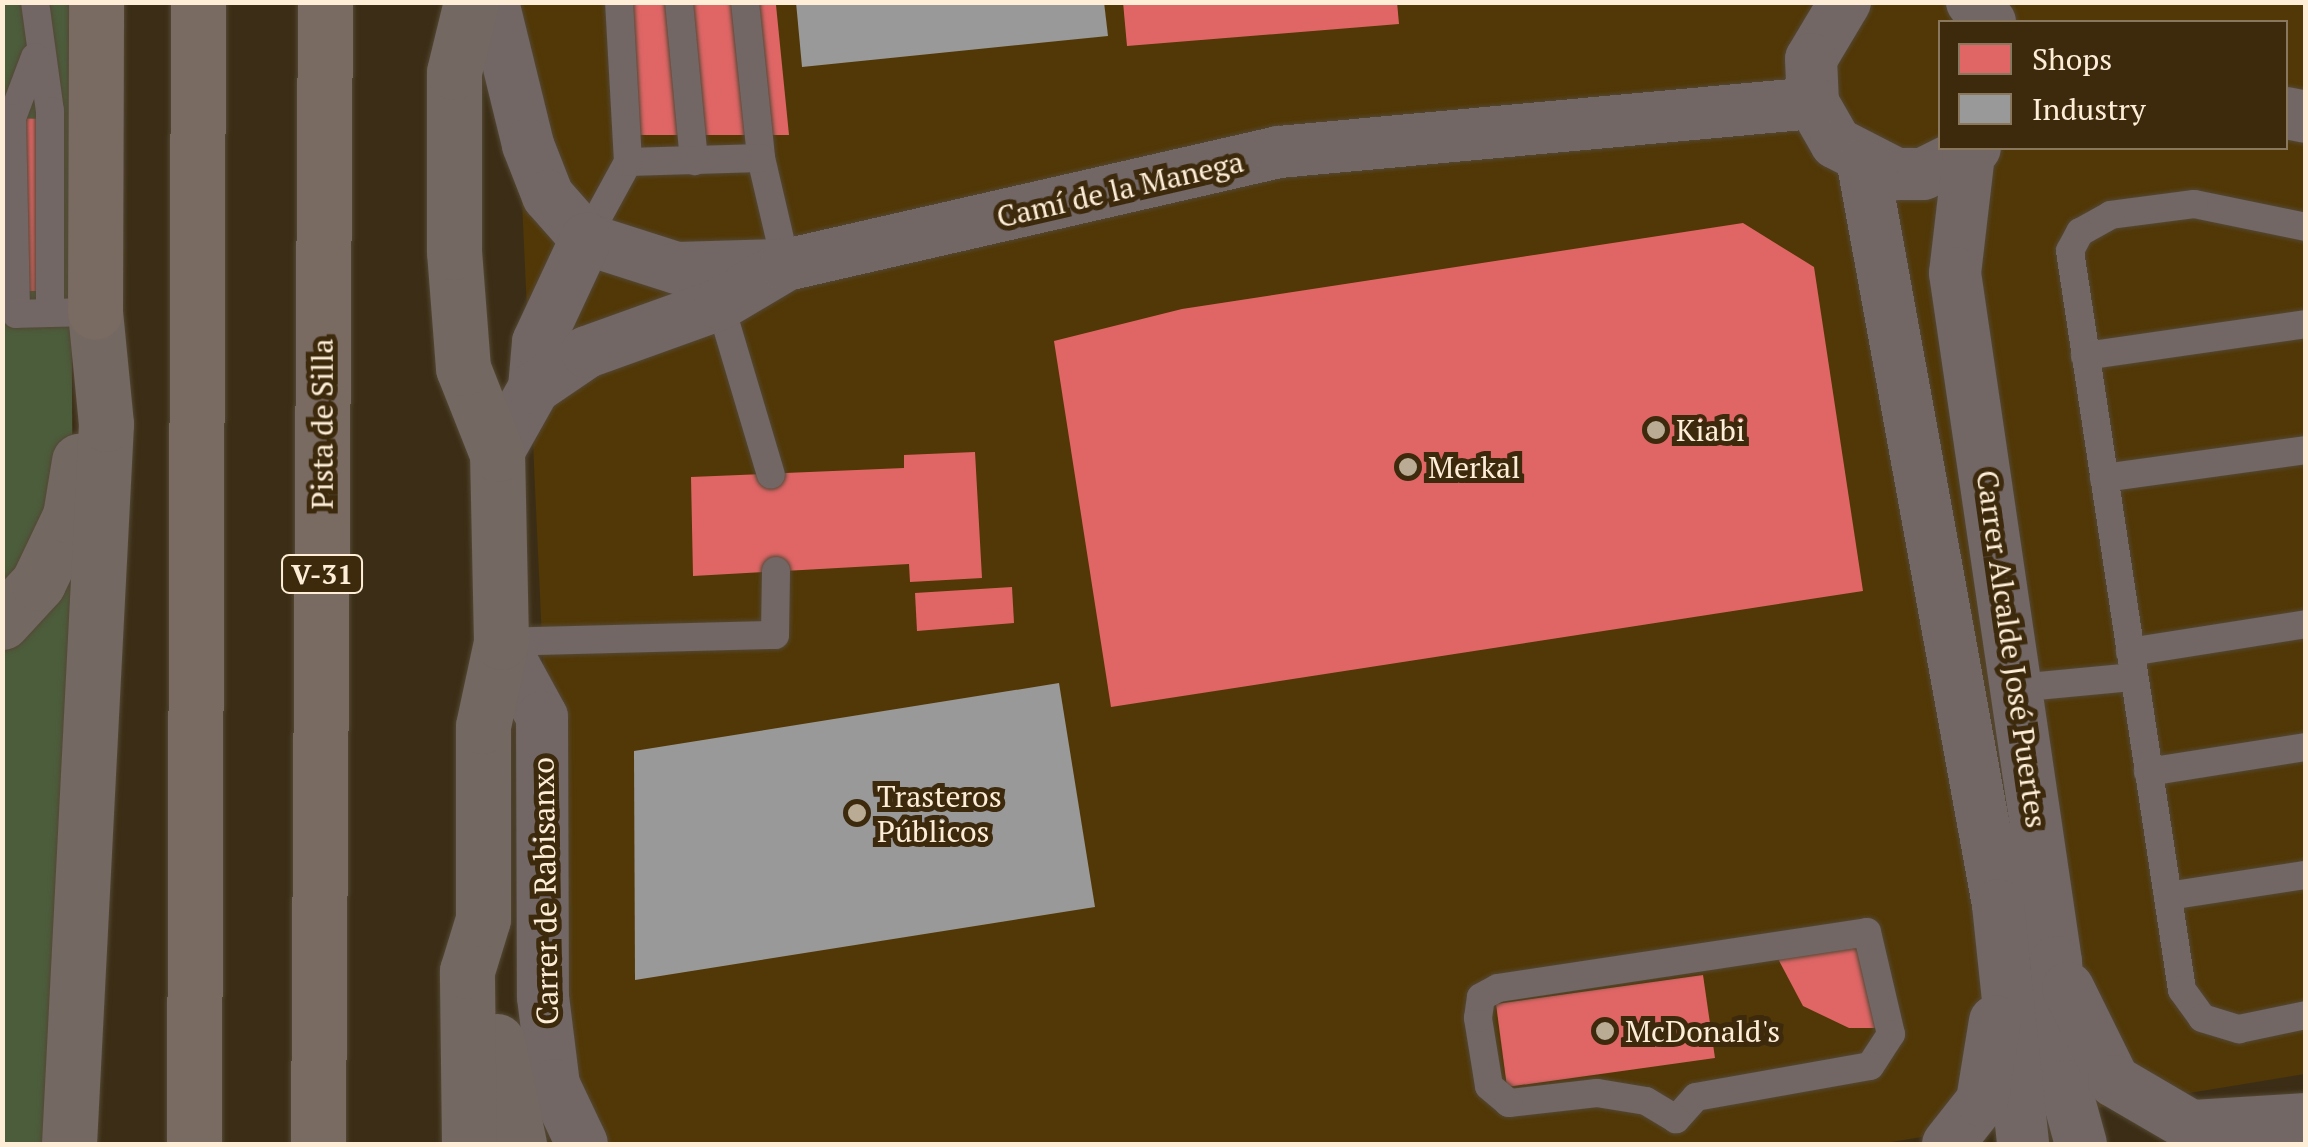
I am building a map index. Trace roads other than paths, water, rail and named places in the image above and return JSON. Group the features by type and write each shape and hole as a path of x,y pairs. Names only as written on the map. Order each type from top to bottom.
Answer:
{"highway":[{"path":"72,313 96,2"},
{"path":"194,1144 198,2"},
{"name":"Pista de Silla","path":"318,1144 325,2"}],"street":[{"path":"471,2 454,72 454,252 463,368 497,454"},
{"path":"493,2 528,145 548,196 586,239 677,268 786,265"},
{"path":"1845,2 1818,36 1813,103 1836,143 1863,164 1923,174 1972,151"},
{"name":"Camí de la Manega","path":"497,454 534,388 587,352 720,304 786,265 1279,152 1813,103"},
{"name":"Carrer Alcalde José Puertes","path":"1972,151 1955,273 2056,962 2065,1086 2081,1144"},
{"name":"Carrer Alcalde José Puertes","path":"1863,164 1998,905 2023,1144"},
{"path":"534,388 538,342 586,239"},
{"path":"2,622 38,583 70,516 72,313"},
{"path":"69,1144 106,424 72,313"},
{"name":"Carrer de Rabisanxo","path":"469,1144 467,972 483,919 483,726 501,642 497,454"},
{"name":"Carrer de Rabisanxo","path":"501,642 542,717 544,1012 554,1085 582,1144"},
{"path":"1948,1144 1982,1101 1994,1055 1998,905"},
{"path":"483,919 496,966 502,1100 519,1144"},
{"path":"2056,962 2114,1081 2191,1126 2306,1119"}],"lane":[{"path":"35,2 36,57 50,111 72,313 9,314 12,118 36,57"},
{"path":"586,239 628,162 619,2"},
{"path":"679,2 694,161"},
{"path":"745,2 761,158 786,265"},
{"path":"628,162 761,158"},
{"path":"2306,227 2194,204 2112,215 2080,232 2070,251 2182,990 2202,1018 2238,1028 2306,1015"},
{"path":"720,304 770,475"},
{"path":"2086,356 2306,324"},
{"path":"2104,478 2306,450"},
{"path":"501,642 775,635 776,571"},
{"path":"2016,688 2306,624"},
{"path":"2148,772 2306,748"},
{"path":"2168,896 2306,875"},
{"path":"1867,932 1891,1034 1885,1051 1845,1074 1696,1098 1676,1119 1646,1101 1597,1093 1509,1103 1489,1086 1481,998 1516,984 1867,932"}],"place":[{"name":"Kiabi","path":"1656,430"},
{"name":"Merkal","path":"1408,467"},
{"name":"Trasteros Públicos","path":"857,813"},
{"name":"McDonald's","path":"1605,1031"}]}
